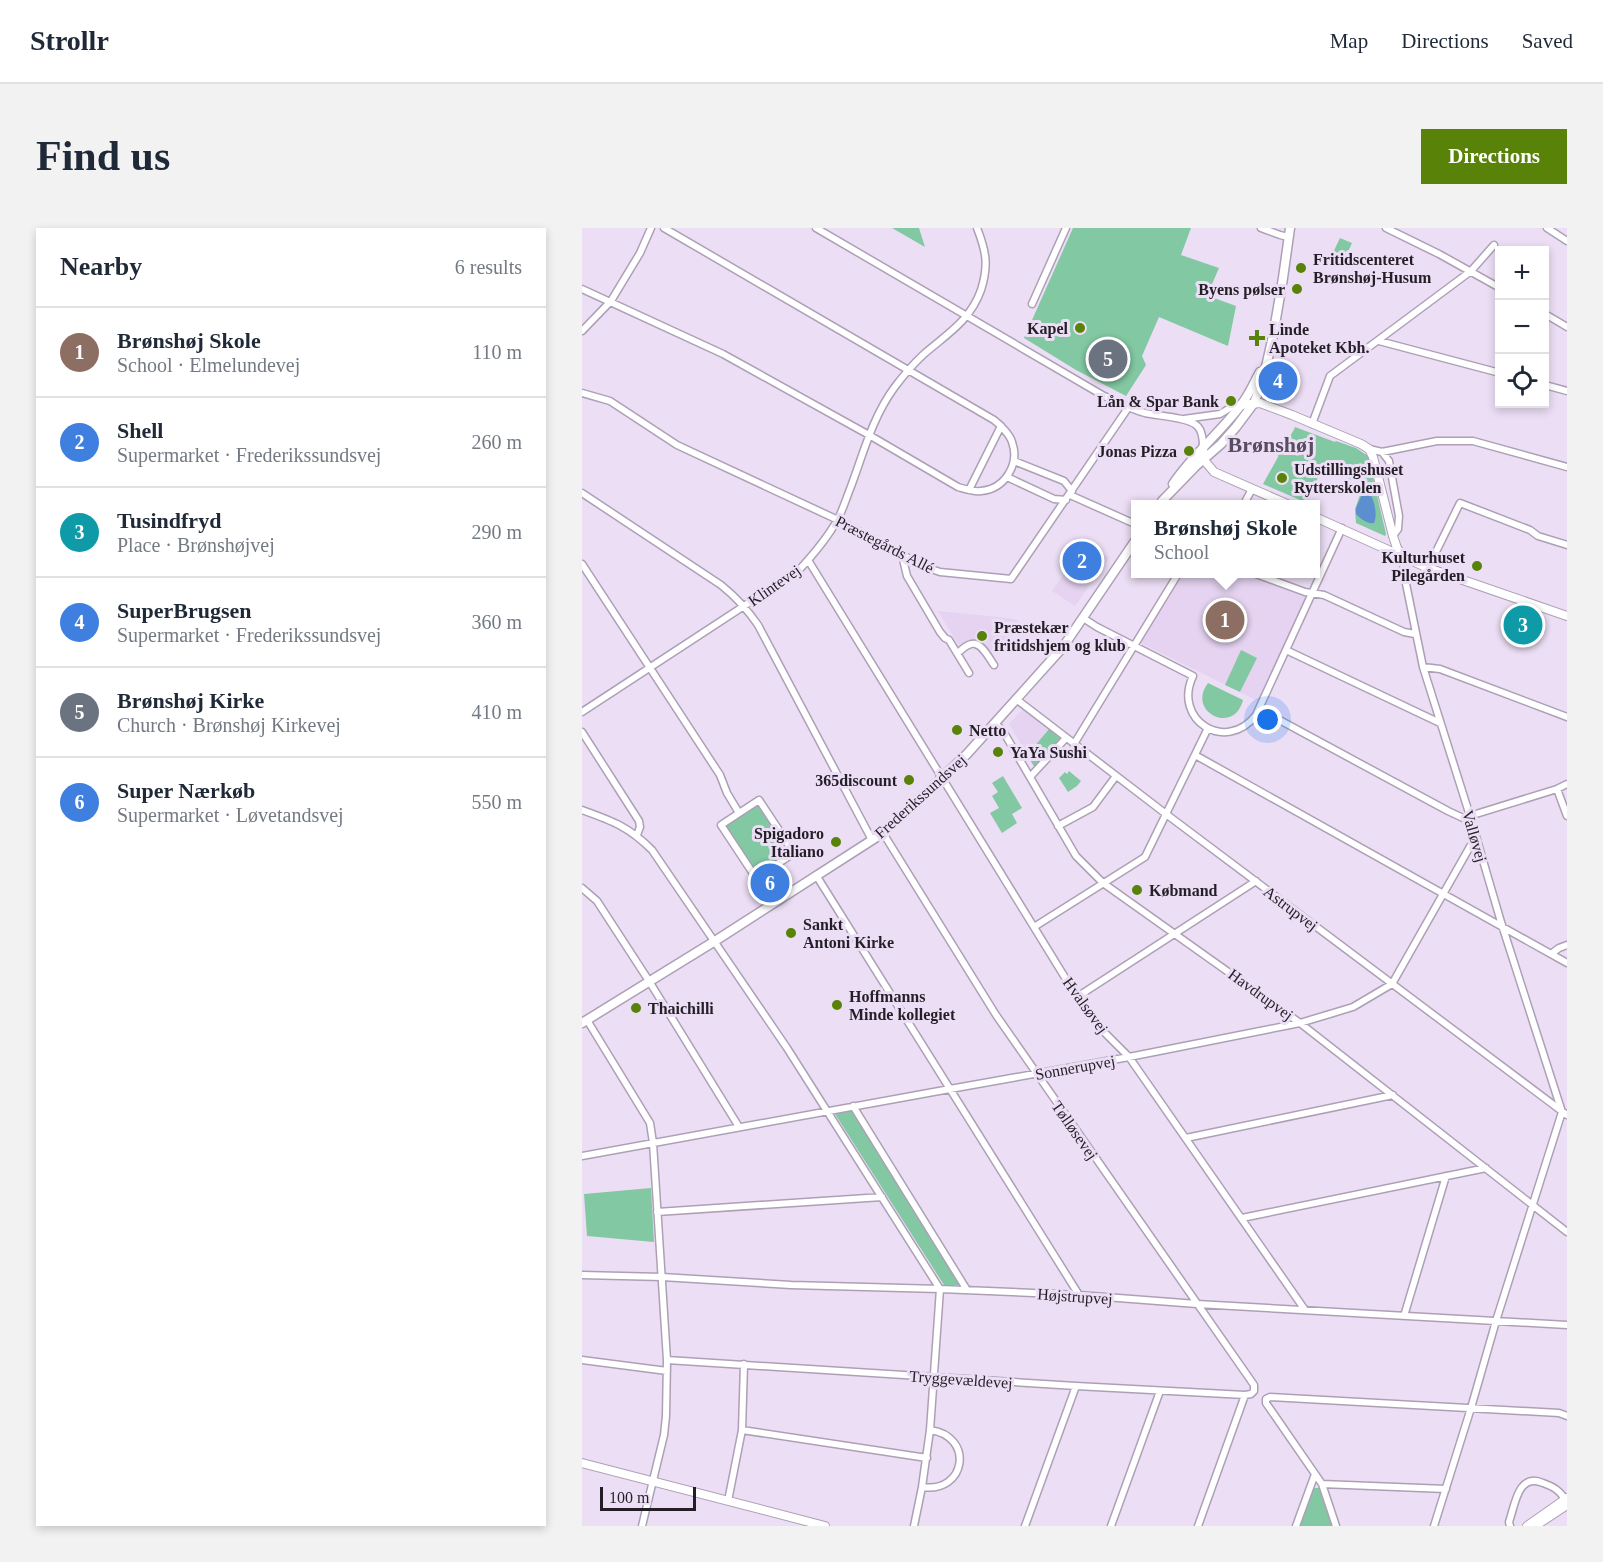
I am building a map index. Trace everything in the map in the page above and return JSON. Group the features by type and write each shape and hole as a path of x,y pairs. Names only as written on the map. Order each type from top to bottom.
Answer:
{"main road":[{"path":"1164,500 1236,427 1254,403 1263,380 1273,336 1289,232"},
{"path":"1163,500 1181,472 1241,405 1267,358"},
{"name":"Frederikssundsvej","path":"584,1018 649,981 883,833 968,753 1063,647 1131,547"}],"street":[{"path":"582,331 611,301 640,253 651,228"},
{"path":"582,289 723,354 869,435 958,488 980,492 990,489 1007,477 1014,461 1012,442 1008,433 994,420 664,228"},
{"path":"816,228 1104,396 1128,408 1184,420 1198,426 1204,460 1214,472 1278,500"},
{"name":"Klintevej","path":"582,712 799,570 808,560 838,520 869,435 893,390 923,355 967,316 980,291 986,265 984,246 977,228"},
{"path":"1032,304 1066,228"},
{"path":"1262,228 1280,235 1289,232"},
{"path":"1386,228 1495,285"},
{"path":"1547,228 1567,241"},
{"path":"1312,424 1329,376 1470,271 1494,245"},
{"path":"1549,316 1567,327"},
{"path":"1379,341 1495,372"},
{"path":"1549,386 1567,392"},
{"name":"Præstegårds Allé","path":"582,393 610,400 677,445 838,520 925,567 940,572 1011,579 1128,408"},
{"path":"1184,420 1220,414 1241,405 1263,404 1369,449 1382,452 1437,441 1473,441 1567,467"},
{"path":"969,490 1001,426"},
{"path":"1369,449 1376,465 1393,536 1397,548 1404,557"},
{"path":"1320,519 1383,543 1393,536 1398,528 1400,516 1389,461 1382,452"},
{"path":"1014,461 1064,481 1069,495"},
{"path":"1007,477 1054,499 1069,495 1131,522"},
{"path":"1246,500 1252,489"},
{"path":"582,493 721,585 744,606 758,625 872,840"},
{"path":"1428,568 1460,503 1530,530 1538,536 1567,545"},
{"path":"1320,577 1342,528"},
{"path":"1365,538 1428,568 1567,616"},
{"path":"902,555 907,576 940,632 949,640 969,673"},
{"name":"Valløvej","path":"1404,557 1402,569 1423,667 1502,926 1564,1113"},
{"name":"Hvalsøvej","path":"808,560 1077,997 1097,1025 1129,1058 1305,1310"},
{"path":"582,564 720,775 739,813"},
{"path":"1074,744 1175,578"},
{"path":"1270,578 1305,591 1324,595 1404,632 1415,634"},
{"path":"1083,618 1193,676 1188,688 1188,702 1197,720 1208,728 1221,732 1234,731 1247,725 1256,715 1320,578"},
{"path":"958,653 976,643 994,665"},
{"path":"1286,650 1440,723"},
{"path":"1423,667 1440,669 1567,717"},
{"name":"Astrupvej","path":"1016,699 1564,1113"},
{"path":"1259,709 1463,818 1567,784"},
{"name":"Havdrupvej","path":"995,723 1003,731 1076,856 1104,883 1300,1023 1567,1232"},
{"path":"1034,927 1145,857 1208,728"},
{"path":"582,732 639,821 640,827 637,835"},
{"path":"1030,777 1066,738"},
{"path":"1195,755 1567,963"},
{"path":"1058,826 1093,807 1116,776"},
{"path":"1557,789 1567,816"},
{"path":"759,800 794,853 756,878 721,825 739,813 759,800"},
{"path":"582,810 614,822 637,835 652,850 715,940 828,1111 940,1289 927,1458 914,1526"},
{"name":"Tølløsevej","path":"883,833 996,1015 1254,1385 1254,1391"},
{"path":"1392,984 1476,836"},
{"path":"773,866 789,892"},
{"path":"816,875 1079,1295"},
{"path":"1077,997 1256,881"},
{"path":"582,888 597,901 739,1127"},
{"path":"1551,954 1567,945"},
{"name":"Sonnerupvej","path":"582,1156 1129,1058 1300,1023 1353,1007 1392,984"},
{"path":"584,1018 650,1123 653,1143 668,1360 665,1431 642,1526"},
{"path":"1186,1138 1393,1095"},
{"path":"853,1106 966,1290"},
{"path":"1434,1526 1496,1321 1564,1113"},
{"path":"1242,1218 1486,1168"},
{"path":"1404,1316 1446,1176"},
{"path":"657,1212 882,1197"},
{"name":"Højstrupvej","path":"582,1275 1079,1295 1567,1325"},
{"path":"582,1360 667,1371"},
{"name":"Tryggevældevej","path":"668,1360 1160,1391 1245,1395 1254,1391"},
{"path":"728,1501 742,1430 744,1365"},
{"path":"1025,1526 1076,1386"},
{"path":"1111,1526 1160,1391"},
{"path":"1198,1526 1245,1395"},
{"path":"1336,1526 1322,1484 1266,1403 1266,1399 1270,1397 1471,1408 1559,1413 1567,1416"},
{"path":"742,1430 927,1458"},
{"path":"922,1487 939,1487 946,1484 958,1470 960,1461 955,1443 940,1431 930,1430"},
{"path":"582,1463 825,1526"},
{"path":"1296,1526 1315,1474"},
{"path":"1510,1526 1509,1522 1520,1490 1526,1482 1535,1480 1557,1489 1567,1501"},
{"path":"1322,1484 1446,1489"},
{"path":"1527,1526 1567,1501"},
{"path":"1535,1526 1567,1501"}],"shaded area":[{"path":"1086,544 1109,558 1075,606 1052,591"},
{"path":"1181,578 1254,578 1306,598 1258,701 1141,643"},
{"name":"Præstekær fritidshjem og klub","path":"938,611 1018,620 1016,631 994,654 981,643 973,641 960,648"},
{"path":"1022,710 1049,729 1027,754 1009,724"}],"green space":[{"path":"892,228 919,228 925,247"},
{"path":"1073,228 1191,228 1181,255 1219,268 1209,291 1214,298 1236,306 1228,346 1159,317 1142,356 1146,365 1126,396 1076,370 1024,338"},
{"path":"1340,238 1352,243 1342,265 1330,259"},
{"path":"1295,427 1356,448 1368,456 1385,536 1356,523 1355,509 1362,489 1359,483 1322,468 1308,500 1300,500 1263,484 1278,457 1280,446"},
{"path":"1241,650 1257,658 1240,692 1225,685"},
{"path":"1208,683 1243,700 1238,711 1231,717 1214,716 1207,711 1203,703 1203,694"},
{"path":"1049,729 1061,739 1035,768 1027,755"},
{"path":"1069,771 1081,781 1068,792 1059,778"},
{"path":"1003,776 1022,808 1012,814 1017,823 1002,833 990,813 999,808 992,796 998,792 992,783"},
{"path":"758,804 791,851 755,873 724,825"},
{"path":"851,1110 960,1285 944,1285 835,1114"},
{"path":"651,1188 654,1242 587,1236 584,1194"},
{"path":"1313,1488 1319,1488 1332,1526 1300,1526"}],"water":[{"path":"1368,491 1375,506 1374,523 1367,522 1356,514 1356,508 1363,492"}],"place":[{"name":"Fritidscenteret Brønshøj-Husum","path":"1301,268"},
{"name":"Byens pølser","path":"1297,289"},
{"name":"Kapel","path":"1080,328"},
{"name":"Linde Apoteket Kbh.","path":"1257,338"},
{"name":"Brønshøj Kirke","path":"1108,359"},
{"name":"SuperBrugsen","path":"1278,381"},
{"name":"Lån & Spar Bank","path":"1231,401"},
{"name":"Jonas Pizza","path":"1189,451"},
{"name":"Udstillingshuset Rytterskolen","path":"1282,478"},
{"name":"Shell","path":"1082,561"},
{"name":"Kulturhuset Pilegården","path":"1477,566"},
{"name":"Brønshøj Skole","path":"1225,620"},
{"name":"Tusindfryd","path":"1523,625"},
{"name":"Præstekær fritidshjem og klub","path":"982,636"},
{"name":"Netto","path":"957,730"},
{"name":"YaYa Sushi","path":"998,752"},
{"name":"365discount","path":"909,780"},
{"name":"Spigadoro Italiano","path":"836,842"},
{"name":"Super Nærkøb","path":"770,883"},
{"name":"Købmand","path":"1137,890"},
{"name":"Sankt Antoni Kirke","path":"791,933"},
{"name":"Hoffmanns Minde kollegiet","path":"837,1005"},
{"name":"Thaichilli","path":"636,1008"}],"district":[{"name":"Brønshøj","path":"1271,444"}]}
